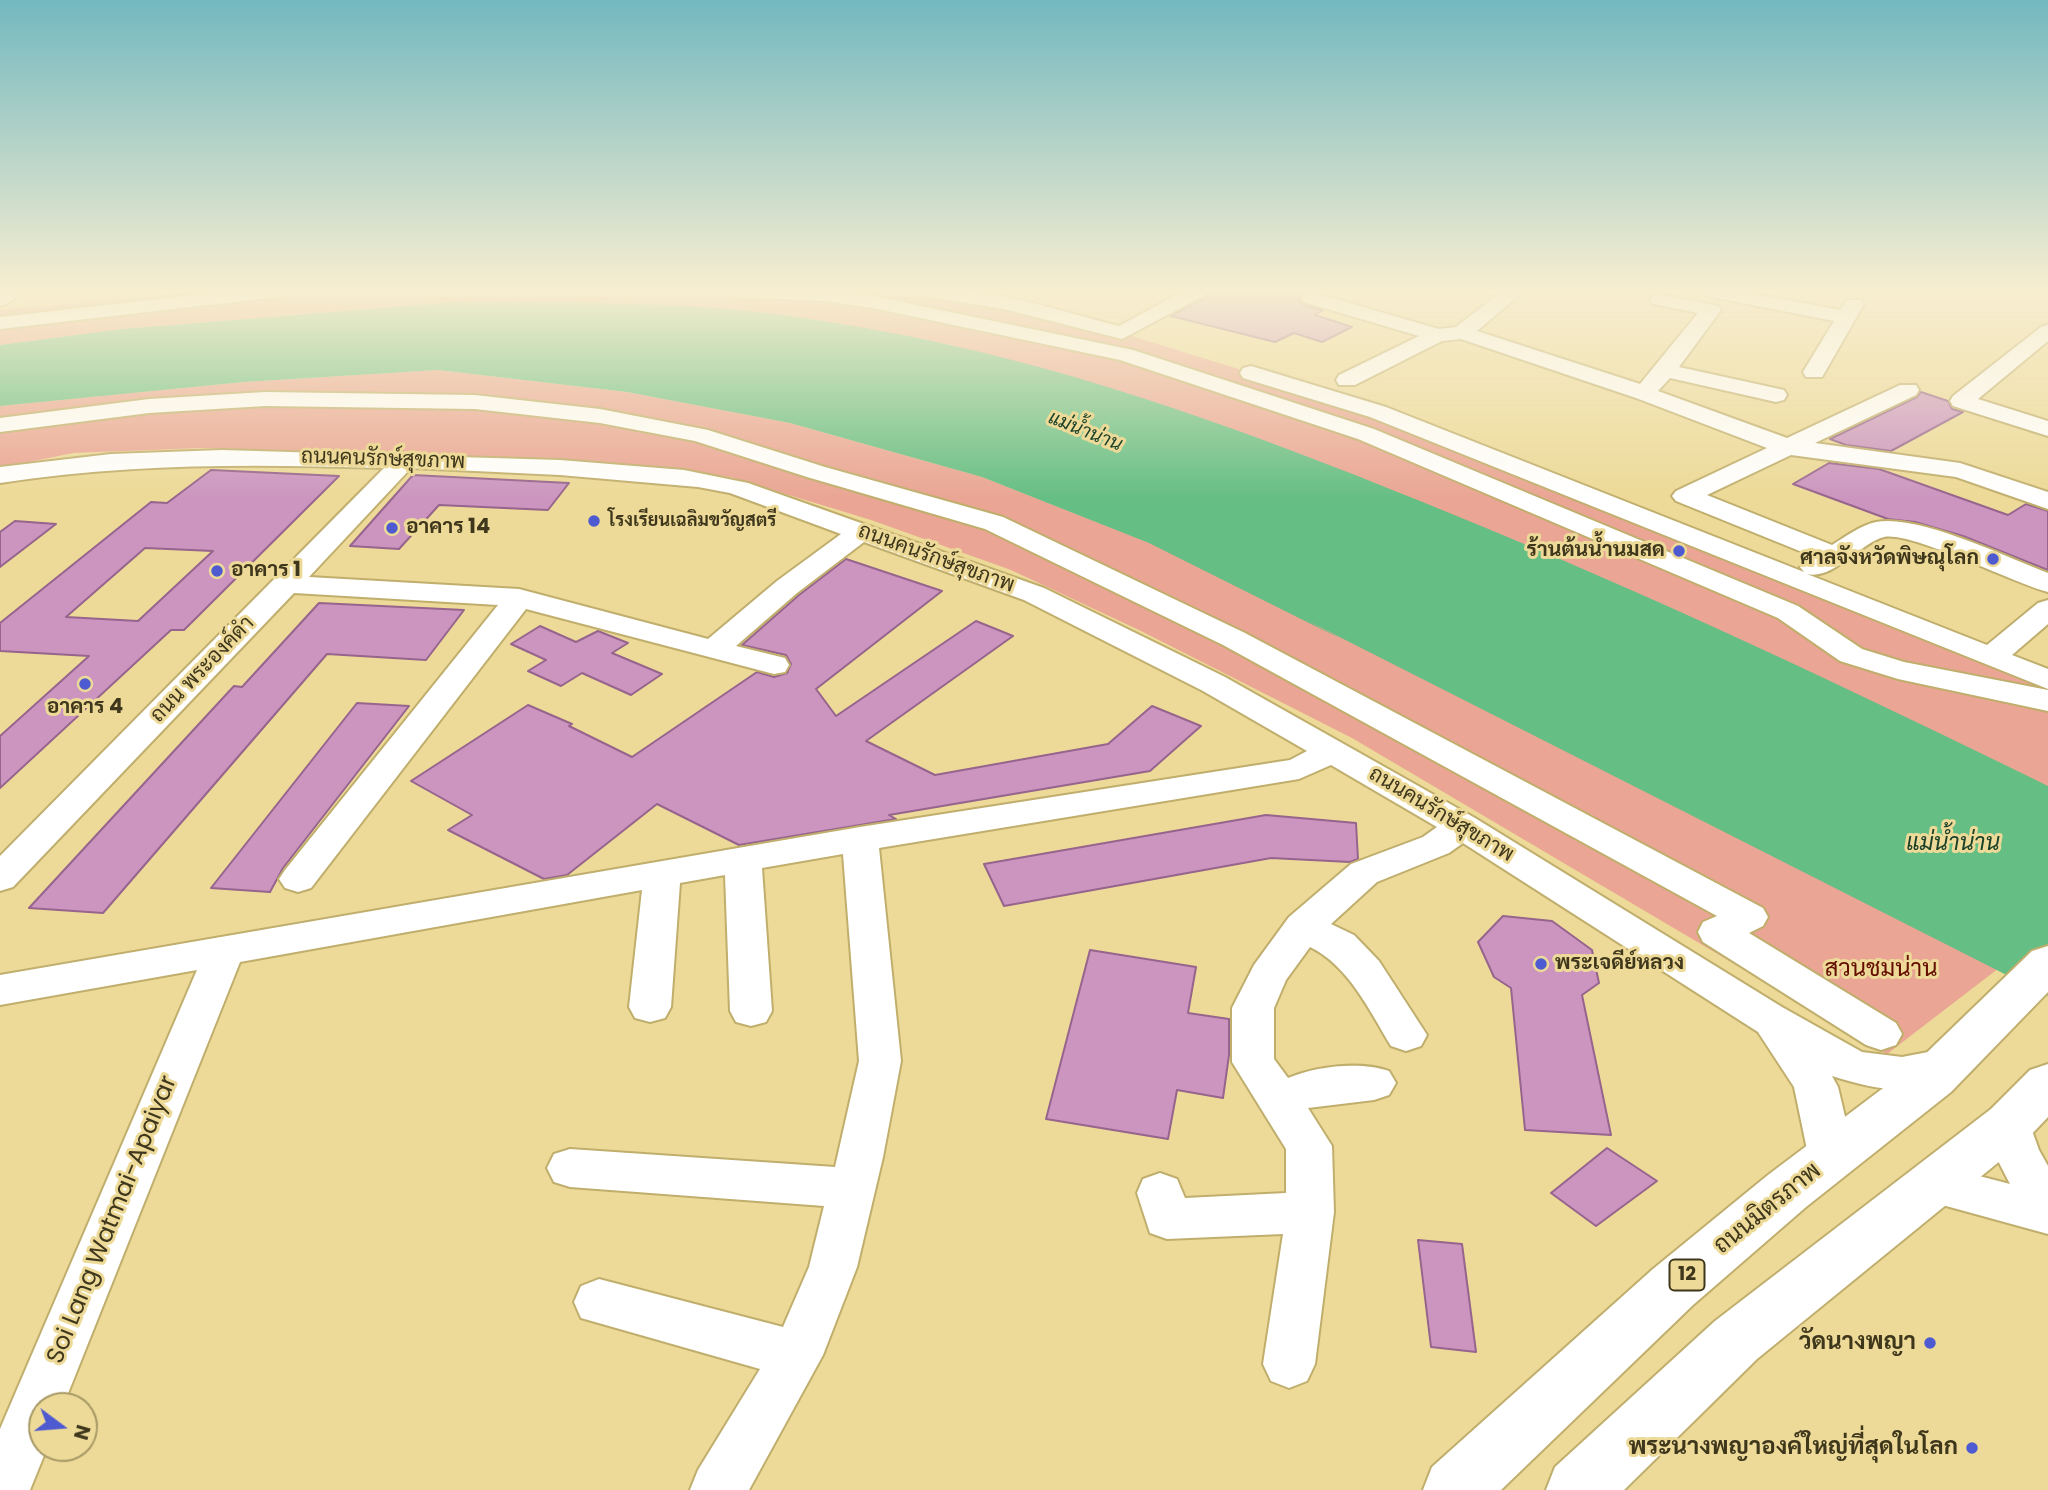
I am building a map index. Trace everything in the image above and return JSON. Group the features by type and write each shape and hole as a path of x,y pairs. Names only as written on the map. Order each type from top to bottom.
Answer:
{"main road":[{"name":"12","path":"1927,1073 2048,963"},
{"name":"ถนนมิตรภาพ","path":"1455,1490 1673,1287 1787,1191 1832,1158 1927,1073"},
{"path":"1578,1490 1736,1340 2008,1124 2048,1084"}],"street":[{"path":"1142,361 1366,434 1788,612 1852,655 1898,670 2037,696 2048,701"},
{"path":"1211,361 1378,412 2048,680"},
{"path":"1347,380 1386,361"},
{"path":"1546,361 1644,393 1788,447 1960,470 2048,500"},
{"path":"1644,393 1672,361"},
{"path":"1814,372 1821,361"},
{"path":"2011,361 1961,401 2048,429"},
{"path":"1665,370 1776,394"},
{"path":"1833,555 1685,496 1908,390"},
{"path":"0,425 149,407 265,399 475,402 600,416 700,435 816,472 994,523 1234,639 1749,917 1717,932 1881,1034"},
{"name":"ถนนคนรักษ์สุขภาพ","path":"0,475 51,466 183,458 311,457 546,465 715,481 1034,594 1214,684 1462,826 1767,1018 1847,1065 1872,1072 1927,1073"},
{"name":"ถนน พระองค์ดำ","path":"0,878 404,461"},
{"path":"1798,578 1879,529 1914,532 2048,583"},
{"path":"713,650 787,587 861,532"},
{"path":"287,584 519,598 774,665"},
{"path":"298,880 519,598"},
{"path":"2020,632 2048,644"},
{"path":"0,990 860,839 1299,769 1332,751"},
{"path":"1289,1364 1310,1212 1309,1146 1253,1062 1253,1009 1268,975 1303,927 1364,873 1436,845 1462,826"},
{"path":"718,1490 797,1355 833,1267 880,1061 860,839"},
{"path":"743,860 751,1011"},
{"path":"650,1007 662,874"},
{"path":"1303,927 1340,945 1365,971 1406,1035"},
{"name":"Soi Lang Watmai-Apaiyar","path":"2,1490 225,950"},
{"name":"ถนนคนรักษ์สุขภาพ","path":"1767,1018 1800,1058 1816,1087 1832,1158"},
{"path":"1279,1101 1309,1088 1374,1083"},
{"path":"2008,1124 2017,1153 2048,1212"},
{"path":"570,1168 852,1188"},
{"path":"1933,1184 2048,1212"},
{"path":"1160,1193 1167,1219 1310,1212"},
{"path":"599,1303 797,1355"}],"lane":[{"path":"1992,656 2048,610"}],"green space":[{"path":"990,361 1211,361 1378,412 2048,689 2048,789"},
{"name":"สวนชมน่าน","path":"437,370 627,392 790,423 982,477 1178,554 2012,958 1887,1054 1352,738 1141,631 1011,570 871,520 730,477 497,460 201,448 73,453 0,468 0,406 244,382"}],"water":[{"name":"แม่น้ำน่าน","path":"0,361 1015,361 1076,378 1264,440 1524,544 1825,679 2048,786 2048,996 1149,543 982,477 790,423 627,392 438,370 244,382 0,406"}],"building":[{"path":"1921,392 1948,401 1952,409 1963,412 1891,451 1846,445 1830,439 1917,397"},
{"path":"1829,463 1879,469 2008,515 2026,504 2048,511 2048,570 1963,536 1915,522 1888,519 1793,484"},
{"path":"211,470 339,476 184,630 171,630 0,788 0,736 89,656 0,651 0,623 151,502 167,503","holes":["145,548 213,551 138,621 66,617"]},
{"name":"อาคาร 14","path":"413,475 569,483 548,510 439,505 399,549 350,546"},
{"path":"15,521 56,524 0,567 0,532"},
{"path":"846,559 942,591 816,689 836,716 976,621 1013,636 866,741 935,775 1108,744 1152,706 1201,726 1150,771 889,815 896,819 739,845 657,804 567,875 544,879 448,830 472,815 411,781 528,705 572,724 569,726 632,757 757,672 774,677 787,673 791,664 786,655 742,645 799,595"},
{"path":"319,603 464,610 426,660 327,654 103,913 29,908 234,686 242,687"},
{"path":"540,626 576,642 598,631 628,643 612,653 662,674 631,695 582,673 561,686 528,671 546,660 511,644"},
{"path":"357,703 409,706 283,868 270,892 211,888"},
{"path":"1266,815 1356,823 1358,859 1350,862 1271,858 1004,906 984,864"},
{"path":"1503,916 1552,921 1592,950 1599,983 1582,995 1611,1135 1525,1130 1511,988 1494,977 1478,942"},
{"path":"1090,950 1196,967 1188,1013 1229,1019 1229,1055 1223,1098 1177,1090 1168,1139 1046,1119"},
{"path":"1607,1148 1657,1181 1596,1226 1551,1193"},
{"path":"1418,1240 1462,1244 1476,1352 1431,1347"}],"place":[{"name":"โรงเรียนเฉลิมขวัญสตรี","path":"594,521"},
{"name":"อาคาร 14","path":"392,528"},
{"name":"ร้านต้นน้ำนมสด","path":"1679,551"},
{"name":"ศาลจังหวัดพิษณุโลก","path":"1993,559"},
{"name":"อาคาร 1","path":"217,571"},
{"name":"อาคาร 4","path":"85,684"},
{"name":"พระเจดีย์หลวง","path":"1541,964"},
{"name":"วัดนางพญา","path":"1930,1343"},
{"name":"พระนางพญาองค์ใหญ่ที่สุดในโลก","path":"1972,1448"}]}
